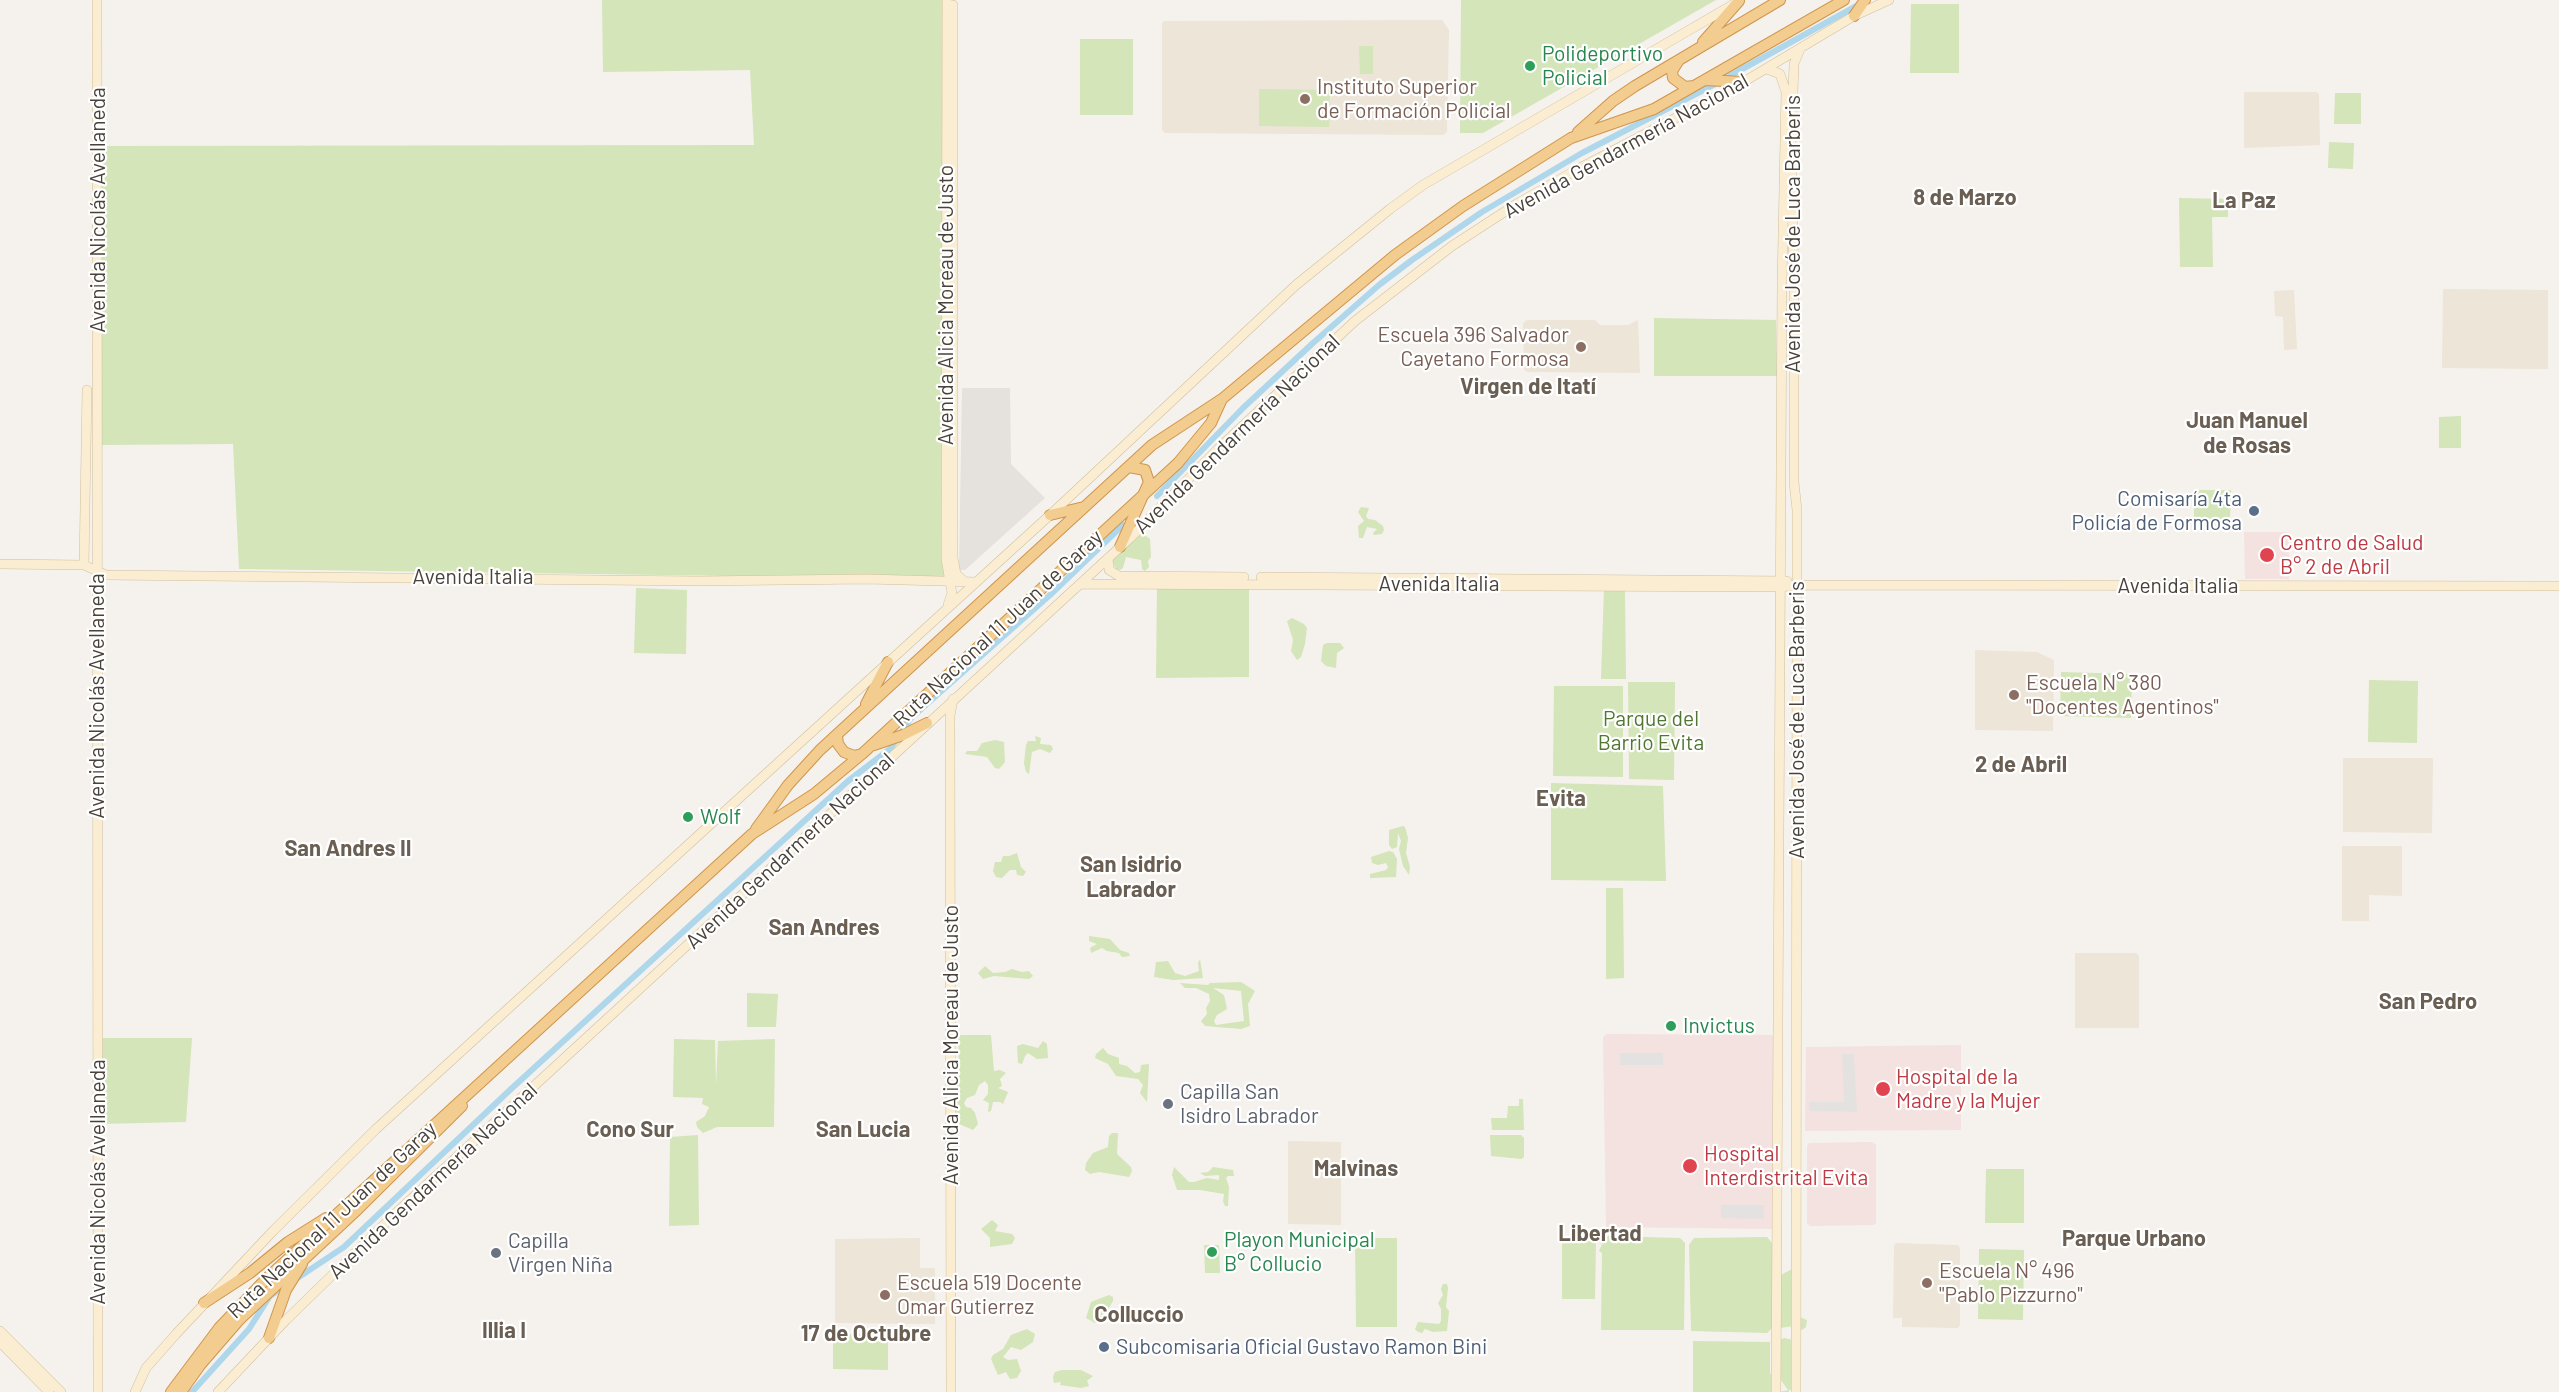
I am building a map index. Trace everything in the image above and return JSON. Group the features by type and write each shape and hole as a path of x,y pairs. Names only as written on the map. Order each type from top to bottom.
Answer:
{"highway":[{"name":"Ruta Nacional 11 Juan de Garay","path":"752,834 804,766 1152,445 1222,399 1395,255 1473,200 1571,138 1613,101 1780,0"},
{"name":"Ruta Nacional 11 Juan de Garay","path":"1571,138 1645,113 1844,0"},
{"path":"1854,16 1866,0"},
{"path":"1696,49 1740,1"},
{"path":"1679,59 1672,71 1673,78 1685,87 1700,83 1743,82"},
{"name":"Ruta Nacional 11 Juan de Garay","path":"171,1392 219,1328 450,1109 480,1085 752,834 814,794 862,754 1178,463 1211,423 1222,399"},
{"path":"1120,547 1149,482 1145,470 1129,467"},
{"path":"1050,515 1084,507"},
{"path":"862,712 888,662"},
{"path":"870,746 903,735 927,723"},
{"path":"837,736 838,744 844,752 854,756 862,754"},
{"name":"Ruta Nacional 11 Juan de Garay","path":"181,1392 201,1364 270,1282 310,1251 447,1123 480,1085"},
{"path":"204,1303 250,1273 288,1242 349,1204"},
{"path":"269,1338 286,1290 310,1251"}],"main road":[{"name":"Avenida Nicolás Avellaneda","path":"97,0 98,1392"},
{"name":"Avenida Alicia Moreau de Justo","path":"946,609 952,593 948,580 945,430 947,0"},
{"name":"Avenida Alicia Moreau de Justo","path":"953,0 953,558 956,574 963,580"},
{"name":"Avenida Gendarmería Nacional","path":"218,1392 269,1338 397,1212 861,788 927,723 1120,547 1282,388 1355,321 1452,246 1538,192 1767,69 1854,16 1889,0"},
{"path":"135,1392 153,1359 204,1303 375,1130 1050,515 1296,285 1390,209 1457,164 1740,1"},
{"name":"Avenida José de Luca Barberis","path":"1797,1392 1797,510 1794,482 1791,145 1794,64 1800,50"},
{"name":"Avenida José de Luca Barberis","path":"1767,69 1780,74 1786,92 1782,282 1776,1392"},
{"path":"84,565 87,390"},
{"name":"Avenida Italia","path":"1108,558 1109,570 1119,576 1797,585 2559,586"},
{"name":"Avenida Italia","path":"0,564 84,565 106,574 699,581 963,580 976,582"},
{"name":"Avenida Italia","path":"1080,584 1781,583"},
{"name":"Avenida Alicia Moreau de Justo","path":"951,1392 950,716 953,699"},
{"name":"Avenida Alicia Moreau de Justo","path":"927,723 940,721 945,724 946,734 946,1392"},
{"path":"0,1330 61,1392"},
{"path":"0,1342 49,1392"}],"shaded area":[{"name":"Instituto Superior de Formación Policial","path":"1442,20 1449,30 1447,132 1443,135 1165,133 1162,130 1162,23 1164,21"},
{"path":"2244,92 2316,92 2319,94 2320,145 2244,148"},
{"path":"2443,289 2548,290 2548,369 2442,368"},
{"path":"2294,290 2297,349 2284,350 2283,317 2275,316 2274,291"},
{"name":"Escuela 396 Salvador Cayetano Formosa","path":"1527,320 1595,320 1600,325 1628,325 1638,320 1640,373 1528,372 1524,370 1523,323"},
{"path":"962,388 1010,388 1011,464 1045,498 965,570 959,570"},
{"name":"Centro de Salud B° 2 de Abril","path":"2244,532 2289,532 2289,579 2245,579"},
{"name":"Escuela N° 380 \"Docentes Agentinos\"","path":"1975,650 2037,652 2054,660 2053,731 1975,730"},
{"path":"2343,758 2433,758 2432,833 2343,832"},
{"path":"2342,846 2402,846 2402,896 2369,895 2369,921 2342,921"},
{"path":"2075,953 2136,953 2139,956 2139,1028 2075,1028"},
{"name":"Hospital Interdistrital Evita","path":"1607,1034 1775,1035 1773,1229 1606,1227 1603,1037"},
{"name":"Hospital de la Madre y la Mujer","path":"1961,1045 1961,1130 1805,1131 1806,1047"},
{"path":"1620,1053 1663,1053 1663,1065 1620,1065"},
{"path":"1842,1054 1854,1054 1857,1112 1810,1111 1809,1102 1844,1102"},
{"path":"1288,1141 1341,1142 1341,1225 1288,1224"},
{"path":"1872,1142 1876,1145 1876,1223 1874,1225 1810,1226 1807,1223 1807,1146 1809,1143"},
{"path":"1721,1205 1764,1205 1764,1219 1721,1218"},
{"name":"Escuela 519 Docente Omar Gutierrez","path":"920,1238 920,1268 935,1268 935,1324 835,1323 835,1239"},
{"name":"Escuela N° 496 \"Pablo Pizzurno\"","path":"1896,1243 1958,1245 1960,1248 1960,1325 1958,1328 1902,1327 1902,1318 1893,1318 1894,1246"}],"green space":[{"path":"602,0 946,0 945,579 239,569 233,444 102,445 98,146 754,145 750,70 603,72"},
{"name":"Polideportivo Policial","path":"1461,0 1716,0 1483,133 1460,133"},
{"path":"1911,4 1959,4 1959,73 1910,73"},
{"path":"1080,39 1133,39 1133,115 1080,115"},
{"path":"1359,46 1373,46 1373,74 1360,74"},
{"path":"1259,89 1330,90 1329,127 1259,126"},
{"path":"2335,93 2361,93 2361,124 2334,124"},
{"path":"2329,142 2354,143 2353,169 2328,168"},
{"path":"2179,198 2228,199 2228,217 2212,217 2213,267 2180,267"},
{"path":"1654,318 1776,320 1777,376 1654,376"},
{"path":"2461,416 2461,448 2439,448 2439,417"},
{"path":"2194,490 2231,490 2230,519 2194,519"},
{"path":"1361,507 1369,508 1366,516 1368,519 1375,520 1383,526 1382,534 1374,535 1377,529 1367,527 1363,538 1359,538 1358,526 1364,521 1358,512"},
{"path":"1142,533 1150,539 1149,567 1145,571 1142,569 1141,560 1126,557 1123,568 1116,569 1111,558"},
{"path":"1157,585 1249,585 1249,677 1156,678"},
{"path":"636,588 687,590 686,654 634,653"},
{"path":"1604,588 1625,588 1626,679 1601,679"},
{"path":"1292,618 1307,628 1301,657 1297,660 1291,651 1293,640 1287,621"},
{"path":"1340,643 1344,648 1337,653 1336,668 1326,666 1321,661 1323,645"},
{"path":"2061,672 2132,674 2131,718 2060,716"},
{"path":"2369,680 2418,681 2417,743 2368,742"},
{"name":"Parque del Barrio Evita","path":"1628,682 1675,682 1674,780 1629,779"},
{"path":"1554,686 1623,686 1623,777 1553,776"},
{"path":"1035,736 1041,738 1040,744 1051,745 1053,749 1050,753 1040,749 1032,752 1029,774 1026,772 1024,763 1026,745 1028,741 1036,741"},
{"path":"995,740 1004,742 1005,762 999,769 995,768 987,757 965,754 967,751 977,751 982,743"},
{"path":"1551,783 1663,786 1666,881 1551,880"},
{"path":"1403,826 1408,838 1406,853 1410,867 1409,875 1403,866 1398,833 1397,847 1392,849 1389,845 1389,830"},
{"path":"1389,851 1393,852 1397,859 1396,877 1370,878 1370,874 1386,870 1388,867 1386,863 1378,865 1372,863 1371,857"},
{"path":"1017,853 1021,867 1026,872 1023,876 1017,875 1016,870 1010,870 1002,878 996,877 993,871 995,862 1001,862 1003,856"},
{"path":"1606,888 1623,888 1624,978 1606,979"},
{"path":"1089,936 1110,939 1120,950 1129,953 1130,956 1122,957 1119,953 1102,948 1091,953 1090,948 1097,944 1089,941"},
{"path":"1200,959 1203,978 1173,980 1154,977 1156,962 1168,961 1175,973 1185,976 1199,971"},
{"path":"985,966 993,973 1012,969 1022,972 1029,971 1033,976 1029,979 994,976 983,979 978,973"},
{"path":"1241,982 1255,991 1248,1004 1250,1026 1241,1029 1205,1026 1201,1021 1207,1014 1209,994 1196,988 1185,988 1180,983 1208,985 1210,983","holes":["1213,988 1241,991 1244,1021 1216,1025 1214,1021 1217,1015 1227,1009 1224,995"]},
{"path":"747,993 778,994 776,1027 747,1027"},
{"path":"958,1035 991,1035 994,1071 1000,1070 1006,1073 1000,1079 1002,1086 998,1088 1008,1092 1003,1104 993,1102 991,1111 988,1112 989,1103 983,1100 988,1094 988,1085 985,1081 979,1085 975,1095 967,1098 964,1103 975,1113 978,1124 973,1130 959,1124 959,1119 955,1115 954,1102 957,1097 955,1082 959,1075"},
{"path":"102,1038 192,1038 186,1122 99,1124"},
{"path":"674,1039 715,1040 716,1085 718,1041 775,1039 774,1127 717,1127 703,1133 697,1127 696,1122 705,1116 709,1107 702,1104 703,1098 673,1097"},
{"path":"1043,1041 1047,1044 1048,1058 1037,1059 1028,1053 1022,1064 1018,1063 1017,1046 1023,1044 1038,1048"},
{"path":"1103,1048 1108,1054 1119,1058 1119,1064 1127,1066 1135,1073 1140,1072 1141,1065 1149,1064 1147,1102 1140,1093 1143,1085 1138,1079 1116,1076 1108,1064 1095,1058"},
{"path":"1519,1099 1523,1099 1524,1130 1492,1130 1491,1118 1507,1118 1508,1106 1519,1106"},
{"path":"1112,1133 1118,1133 1117,1154 1131,1167 1129,1177 1099,1172 1090,1174 1085,1170 1086,1163 1093,1153 1108,1147 1109,1136"},
{"path":"698,1135 699,1225 669,1226 670,1137"},
{"path":"1490,1135 1521,1135 1524,1138 1524,1157 1522,1159 1491,1156"},
{"path":"1174,1167 1189,1182 1207,1178 1219,1180 1219,1175 1205,1176 1200,1173 1208,1172 1213,1167 1233,1170 1234,1176 1226,1178 1229,1187 1228,1206 1225,1206 1223,1201 1224,1194 1200,1190 1177,1190 1172,1175"},
{"path":"1986,1169 2024,1169 2024,1223 1985,1223"},
{"path":"992,1220 998,1225 995,1231 1012,1234 1015,1238 1012,1244 990,1247 990,1238 981,1229"},
{"path":"1607,1236 1680,1238 1685,1243 1684,1330 1601,1330 1602,1253 1599,1251 1602,1244 1598,1242 1600,1238"},
{"path":"1767,1237 1772,1243 1772,1268 1775,1268 1772,1273 1772,1313 1775,1318 1772,1328 1767,1333 1691,1331 1689,1245 1694,1238"},
{"path":"1355,1238 1397,1238 1397,1327 1356,1327"},
{"path":"1562,1238 1596,1239 1595,1299 1562,1299"},
{"name":"Playon Municipal B° Collucio","path":"1204,1245 1219,1245 1220,1273 1205,1273"},
{"path":"1979,1249 2024,1250 2023,1320 1978,1319"},
{"path":"1794,1268 1791,1302 1800,1317 1807,1320 1806,1327 1802,1330 1794,1326 1780,1328 1779,1276"},
{"path":"1443,1284 1447,1284 1448,1288 1447,1331 1433,1332 1425,1329 1422,1333 1418,1332 1415,1329 1418,1322 1439,1324 1441,1321 1441,1309 1438,1303 1443,1295 1441,1289"},
{"path":"1109,1295 1113,1297 1113,1301 1101,1321 1095,1323 1086,1318 1091,1302"},
{"path":"1027,1329 1035,1334 1033,1342 1021,1350 1011,1347 1003,1357 1008,1360 1017,1359 1021,1371 1017,1378 1010,1379 1006,1372 998,1375 991,1359 993,1355 1003,1349 1011,1335"},
{"path":"833,1334 888,1334 888,1370 833,1369"},
{"path":"1784,1338 1793,1340 1796,1389 1779,1392 1788,1390 1778,1376 1778,1341"},
{"path":"1693,1341 1770,1342 1770,1374 1772,1374 1774,1392 1693,1392"},
{"path":"1081,1370 1093,1376 1087,1381 1089,1386 1081,1388 1060,1385 1061,1382 1054,1383 1055,1372"}],"waterway":[{"path":"1726,78 1860,4"},
{"path":"1157,496 1243,408 1313,343 1379,285 1412,260 1482,212 1582,153 1717,83"},
{"path":"901,733 911,718 1050,595 1123,525"},
{"path":"296,1279 344,1247 511,1089 848,781 890,749 896,740"},
{"path":"192,1392 249,1329 270,1296 285,1286"}],"place":[{"name":"Polideportivo Policial","path":"1530,66"},
{"name":"Instituto Superior de Formación Policial","path":"1305,99"},
{"name":"Escuela 396 Salvador Cayetano Formosa","path":"1581,347"},
{"name":"Comisaría 4ta Policía de Formosa","path":"2254,511"},
{"name":"Centro de Salud B° 2 de Abril","path":"2267,555"},
{"name":"Escuela N° 380 \"Docentes Agentinos\"","path":"2014,695"},
{"name":"Wolf","path":"688,817"},
{"name":"Invictus","path":"1671,1026"},
{"name":"Hospital de la Madre y la Mujer","path":"1883,1089"},
{"name":"Capilla San Isidro Labrador","path":"1168,1104"},
{"name":"Hospital Interdistrital Evita","path":"1690,1166"},
{"name":"Playon Municipal B° Collucio","path":"1212,1252"},
{"name":"Capilla Virgen Niña","path":"496,1253"},
{"name":"Escuela N° 496 \"Pablo Pizzurno\"","path":"1927,1283"},
{"name":"Escuela 519 Docente Omar Gutierrez","path":"885,1295"},
{"name":"Subcomisaria Oficial Gustavo Ramon Bini","path":"1104,1347"}],"district":[{"name":"8 de Marzo","path":"1965,198"},
{"name":"La Paz","path":"2244,201"},
{"name":"Virgen de Itatí","path":"1528,387"},
{"name":"Juan Manuel de Rosas","path":"2247,434"},
{"name":"2 de Abril","path":"2021,765"},
{"name":"Evita","path":"1561,799"},
{"name":"San Andres II","path":"348,849"},
{"name":"San Isidrio Labrador","path":"1131,878"},
{"name":"San Andres","path":"824,928"},
{"name":"San Pedro","path":"2428,1002"},
{"name":"Cono Sur","path":"630,1130"},
{"name":"San Lucia","path":"863,1130"},
{"name":"Malvinas","path":"1356,1169"},
{"name":"Libertad","path":"1600,1234"},
{"name":"Parque Urbano","path":"2134,1239"},
{"name":"Colluccio","path":"1139,1315"},
{"name":"Illia I","path":"504,1331"},
{"name":"17 de Octubre","path":"866,1334"}]}
